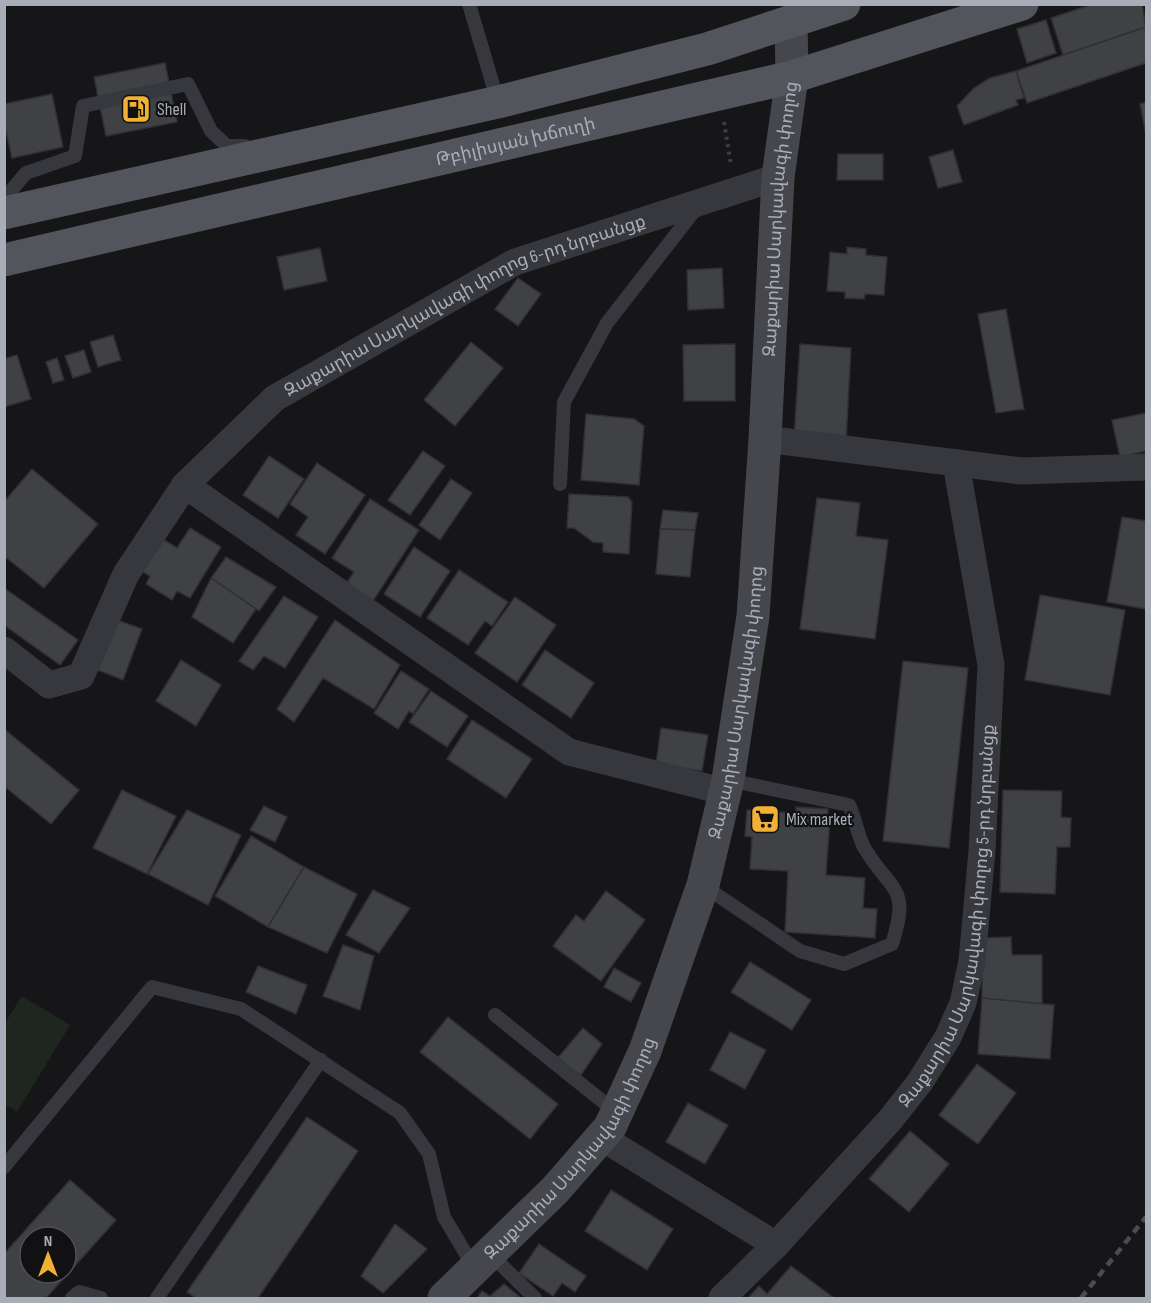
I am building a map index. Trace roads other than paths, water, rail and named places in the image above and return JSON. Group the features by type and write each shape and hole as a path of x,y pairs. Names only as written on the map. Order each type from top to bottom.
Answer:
{"main road":[{"path":"4,213 498,102 707,49 844,4"},
{"name":"Թբիլիսյան խճուղի","path":"4,260 792,77 1022,4"},
{"name":"Զաքարիա Սարկավագի փողոց","path":"444,1299 555,1190 609,1125 645,1051 703,885 727,786 753,616 765,439 778,177 792,77 791,21"}],"street":[{"name":"Զաքարիա Սարկավագի փողոց 6-րդ նրբանցք","path":"4,650 49,685 81,676 126,574 185,485 275,398 515,262 778,177"},
{"path":"765,439 1021,471 1146,467"},
{"name":"Զաքարիա Սարկավագի փողոց 5-րդ նրբանցք","path":"722,1299 776,1245 890,1120 920,1082 948,1037 963,1003 972,961 982,851 991,664 956,463"},
{"path":"185,485 568,752 727,786"},
{"path":"609,1125 776,1245"}],"lane":[{"path":"469,4 498,102"},
{"path":"4,199 26,173 75,156 83,106 188,84 211,131 227,146 296,148"},
{"path":"560,484 564,402 607,323 701,202"},
{"path":"703,885 800,951 844,964 892,944 900,920 898,891 863,847 858,824 849,805 727,786"},
{"path":"4,1167 10,1149 152,987 242,1009 400,1113 429,1154 444,1217 483,1262 536,1299"},
{"path":"495,1015 609,1125"},
{"path":"157,1299 321,1060"},
{"path":"72,1299 79,1292 101,1299"}],"railway":[{"path":"1081,1298 1146,1217"}],"place":[{"name":"Shell","path":"136,109"},
{"name":"Mix market","path":"765,819"}]}
